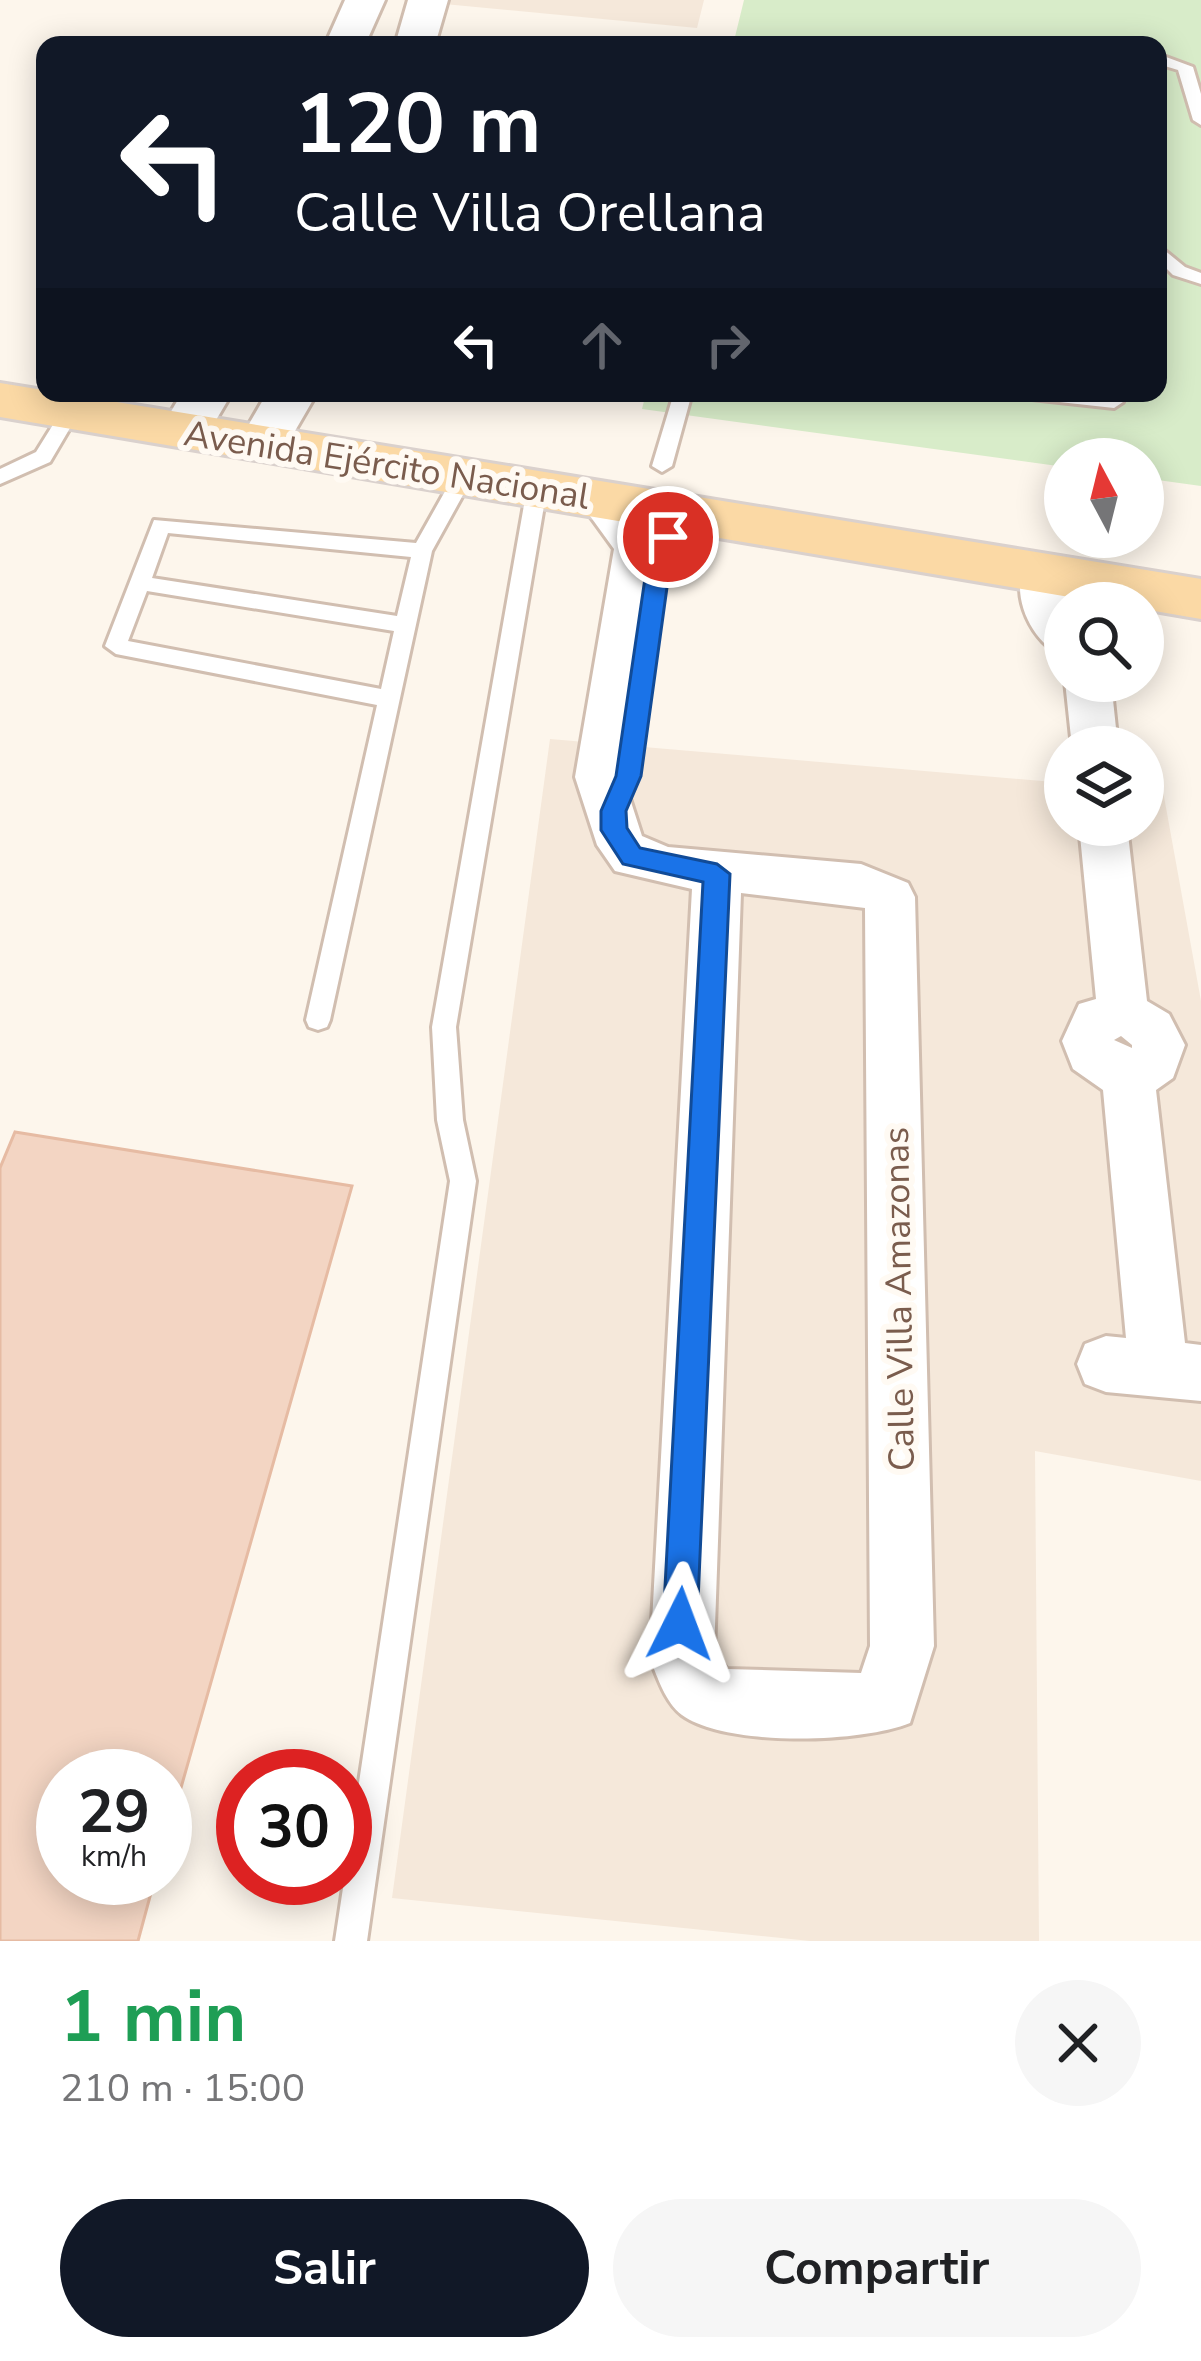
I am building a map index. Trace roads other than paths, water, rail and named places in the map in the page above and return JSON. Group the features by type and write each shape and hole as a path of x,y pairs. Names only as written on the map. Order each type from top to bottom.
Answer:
{"main road":[{"name":"Avenida Ejército Nacional","path":"0,359 36,378"},
{"name":"Avenida Ejército Nacional","path":"0,400 36,393"},
{"name":"Avenida Ejército Nacional","path":"203,405 662,466 1044,550"},
{"name":"Avenida Ejército Nacional","path":"281,414 464,475 598,498 664,539 1044,552"},
{"name":"Avenida Ejército Nacional","path":"1117,575 1201,553"},
{"name":"Avenida Ejército Nacional","path":"1070,558 1201,598"}],"street":[{"path":"349,36 365,0"},
{"path":"418,36 428,0"},
{"path":"664,539 620,720 628,776 614,811 614,830 632,857 717,874"},
{"path":"1105,846 1123,1014 1097,1020 1088,1041 1101,1064 1128,1074 1155,1368"},
{"name":"Calle Villa Amazonas","path":"717,874 861,884 890,897 902,1646 887,1700 861,1706 724,1701 708,1696 693,1683 682,1659 717,874"}],"lane":[{"path":"1167,61 1185,67 1201,120"},
{"path":"1167,259 1179,271 1201,279"},
{"path":"0,477 43,457 55,402"},
{"path":"662,466 680,402"},
{"path":"317,1020 422,551 464,475"},
{"path":"351,1941 463,1180 450,1120 444,1027 537,488"},
{"path":"389,699 116,646 161,525 422,551"},
{"path":"139,583 406,626"}]}
